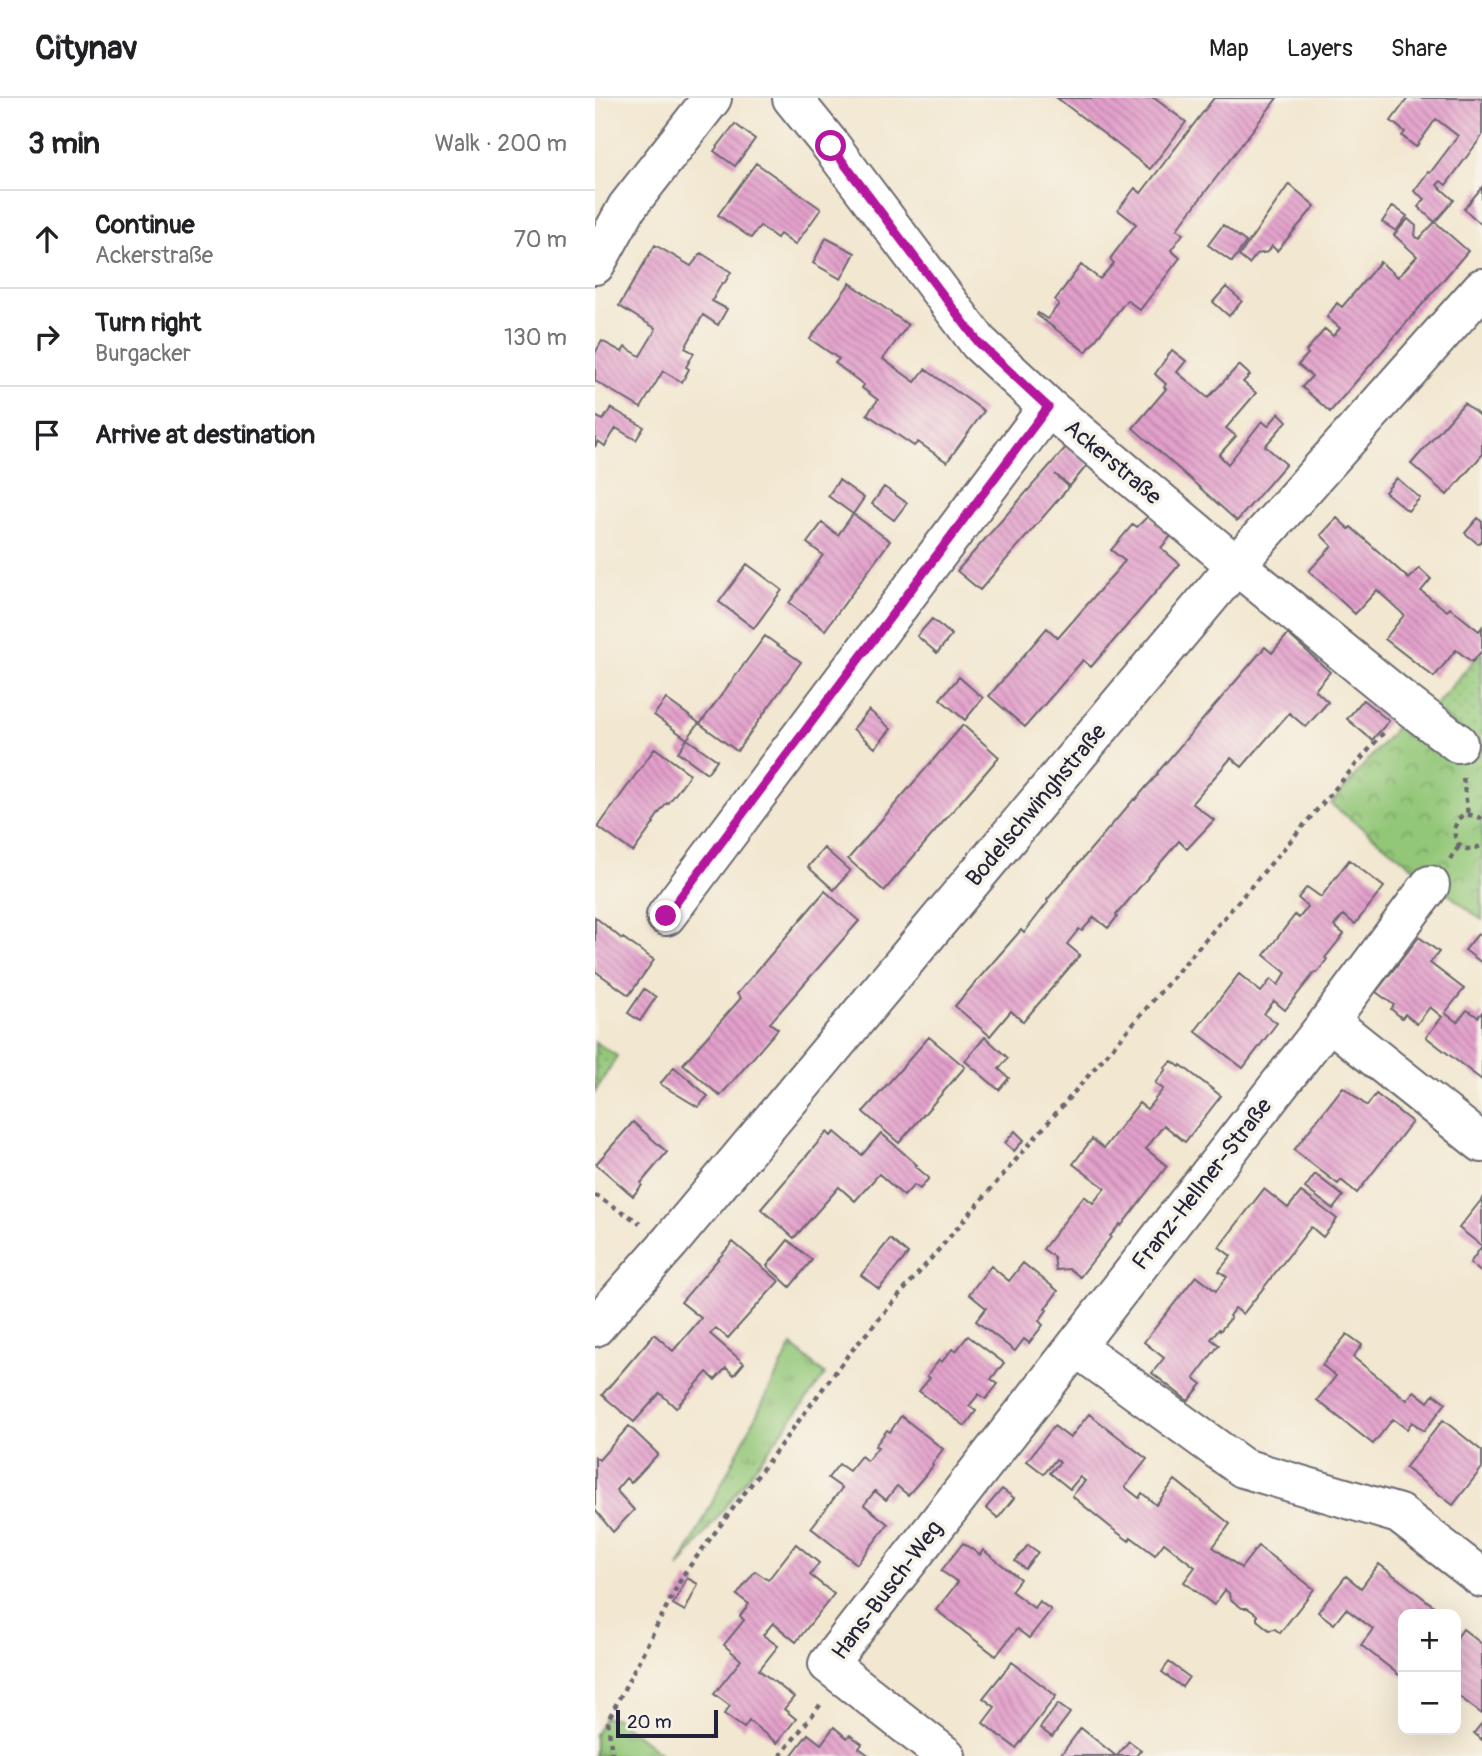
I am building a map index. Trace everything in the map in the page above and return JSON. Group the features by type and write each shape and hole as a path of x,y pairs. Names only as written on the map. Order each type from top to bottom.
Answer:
{"street":[{"path":"595,265 627,207 712,98"},
{"name":"Ackerstraße","path":"792,98 979,343 1048,407 1236,565 1458,743"},
{"name":"Bodelschwinghstraße","path":"595,1327 670,1242 1236,565 1482,288"},
{"path":"666,916 1048,407"},
{"name":"Franz-Hellner-Straße","path":"982,1465 1329,1021 1430,885"},
{"path":"1329,1021 1482,1143"},
{"path":"1076,1347 1243,1468 1399,1514 1482,1578"},
{"name":"Hans-Busch-Weg","path":"946,1756 828,1664 982,1465"}],"path":[{"path":"612,1756 608,1720 683,1575 840,1366 1408,705"},
{"path":"1482,819 1474,815 1463,817 1454,830 1456,841 1464,848 1473,849 1482,845"},
{"path":"595,1195 670,1242"},
{"path":"780,1756 844,1676"}],"green space":[{"path":"1482,651 1482,746 1433,708"},
{"path":"1433,708 1482,746 1482,920 1331,804 1397,726 1409,736"},
{"path":"595,1042 617,1056 595,1092"},
{"path":"792,1345 825,1375 679,1568"},
{"path":"604,1717 615,1718 664,1756 595,1756 595,1735"}],"building":[{"path":"1057,98 1154,98 1186,122 1150,169"},
{"path":"1214,98 1277,98 1177,229 1183,234 1171,250 1180,258 1140,310 1127,300 1086,352 1037,315 1038,313 1047,319 1059,304 1055,300 1081,265 1100,279 1114,263 1110,259 1136,224 1118,210 1135,188 1141,193"},
{"path":"1408,98 1482,98 1482,136 1446,185 1441,181 1437,185 1454,200 1435,222 1418,207 1425,199 1414,191 1458,136 1436,119 1416,147 1402,136 1405,132 1391,121"},
{"path":"735,124 755,139 735,166 714,151"},
{"path":"756,163 821,209 795,245 780,234 777,238 760,226 751,238 718,215"},
{"path":"1289,184 1315,206 1277,251 1272,246 1268,252 1257,254 1249,264 1239,256"},
{"path":"1482,187 1482,225 1464,209"},
{"path":"1393,206 1407,216 1396,231 1382,222"},
{"path":"1408,219 1416,226 1415,236 1419,239 1435,222 1468,251 1330,412 1302,387 1312,376 1298,365 1325,329 1333,336 1340,328 1327,317 1337,303 1342,307 1380,262 1398,277 1417,256 1394,235"},
{"path":"1223,225 1246,242 1232,262 1208,245"},
{"path":"826,238 855,253 841,279 813,263"},
{"path":"655,245 691,266 701,253 731,272 712,301 727,309 718,325 703,315 685,348 694,353 682,382 663,371 641,408 595,381 595,353 602,341 622,352 625,347 640,356 655,331 655,328 619,306"},
{"path":"850,283 908,325 883,359 915,382 925,369 984,411 947,462 918,442 914,446 867,414 878,400 862,388 864,385 835,363 839,359 810,339"},
{"path":"1226,287 1242,301 1229,316 1213,302"},
{"path":"1172,350 1186,361 1177,372 1208,398 1239,365 1250,375 1243,382 1256,393 1226,428 1236,436 1219,455 1228,464 1262,421 1268,426 1279,413 1287,421 1265,446 1286,464 1237,521 1133,428 1166,389 1166,384 1155,374"},
{"path":"1464,403 1482,418 1482,455 1447,495 1411,464"},
{"path":"611,408 644,427 636,440 616,428 605,446 598,441 595,447 595,416 603,420"},
{"path":"1067,446 1088,464 1070,486 1055,474 1069,487 980,590 957,571"},
{"path":"1397,478 1420,498 1408,511 1385,492"},
{"path":"839,480 864,498 853,514 828,496"},
{"path":"884,487 907,503 894,520 872,504"},
{"path":"853,514 890,541 825,630 789,603 823,555 807,543 822,523 838,535"},
{"path":"1148,516 1171,536 1161,548 1180,564 1091,667 1083,660 1025,727 989,696 1047,628 1058,638 1125,561 1111,550 1133,524 1137,527"},
{"path":"1337,518 1349,529 1351,527 1409,579 1419,568 1431,579 1421,591 1447,611 1450,608 1479,631 1482,627 1482,651 1472,662 1456,650 1434,677 1385,639 1404,615 1377,590 1355,614 1309,571 1332,546 1321,535"},
{"path":"1478,518 1482,522 1482,540 1478,544 1465,533"},
{"path":"747,564 782,590 754,628 719,602"},
{"path":"932,619 952,635 937,653 917,636"},
{"path":"1288,634 1330,672 1315,690 1328,702 1306,727 1289,713 1242,767 1231,758 1192,803 1214,820 1187,849 1179,841 1108,928 1094,917 1082,931 1079,929 1067,944 1080,955 1023,1022 1011,1011 990,1036 955,1006 1021,930 1024,933 1047,900 1265,647 1272,653"},
{"path":"765,636 801,662 737,751 700,724"},
{"path":"959,677 983,698 965,720 940,699"},
{"path":"666,699 699,723 687,739 654,715"},
{"path":"1363,700 1389,721 1372,740 1347,719"},
{"path":"869,710 891,729 875,748 853,729"},
{"path":"963,725 999,757 884,891 848,859"},
{"path":"687,739 717,760 707,773 678,752"},
{"path":"655,748 690,774 633,852 598,827"},
{"path":"824,848 850,871 834,890 808,867"},
{"path":"1349,860 1384,887 1355,924 1343,915 1334,926 1344,934 1317,973 1315,972 1285,1010 1274,1001 1264,1014 1277,1023 1243,1068 1195,1031 1239,974 1261,992 1271,979 1278,985 1286,973 1264,955 1295,915 1299,918 1308,907 1298,898 1307,887 1321,897"},
{"path":"825,891 859,921 770,1023 778,1029 720,1096 683,1064 741,998 737,994"},
{"path":"595,917 654,960 629,995 595,971"},
{"path":"1478,934 1482,937 1482,963 1465,950"},
{"path":"1419,937 1439,952 1430,963 1464,989 1445,1013 1457,1022 1467,1010 1478,1017 1482,1012 1482,1080 1426,1037 1442,1017 1430,1007 1417,1024 1405,1014 1402,1018 1391,1009 1394,1005 1376,992"},
{"path":"644,989 656,997 640,1021 628,1013"},
{"path":"929,1037 965,1067 899,1143 863,1112"},
{"path":"985,1037 1008,1058 999,1069 1009,1078 999,1090 965,1061"},
{"path":"1172,1061 1221,1096 1185,1142 1164,1125 1146,1149 1167,1166 1080,1277 1070,1269 1056,1270 1054,1257 1043,1249 1084,1196 1093,1203 1105,1188 1073,1164 1092,1139 1104,1148 1139,1103 1147,1109 1163,1089 1155,1083"},
{"path":"674,1067 708,1096 698,1107 660,1084"},
{"path":"1343,1087 1367,1106 1376,1094 1412,1122 1357,1193 1341,1180 1338,1184 1294,1150"},
{"path":"633,1122 667,1152 633,1196 596,1164"},
{"path":"1015,1131 1024,1140 1014,1151 1005,1143"},
{"path":"827,1132 831,1136 835,1132 862,1155 881,1133 929,1178 920,1189 914,1185 904,1196 879,1174 855,1201 839,1187 794,1238 761,1209"},
{"path":"1315,1174 1343,1196 1333,1209 1305,1188"},
{"path":"1264,1189 1288,1208 1301,1192 1337,1219 1323,1237 1311,1227 1243,1314 1235,1308 1229,1316 1231,1318 1211,1339 1219,1345 1194,1378 1202,1384 1188,1401 1152,1373 1164,1358 1144,1342 1196,1276 1216,1291 1227,1277 1219,1271 1231,1256 1219,1247"},
{"path":"1482,1199 1482,1246 1459,1228"},
{"path":"890,1239 908,1254 879,1289 861,1275"},
{"path":"788,1240 812,1260 790,1287 767,1266"},
{"path":"733,1242 779,1281 728,1338 716,1328 710,1334 744,1363 734,1375 726,1368 715,1380 707,1372 676,1408 660,1393 634,1422 602,1395 654,1334 673,1351 697,1323 701,1318 681,1302"},
{"path":"1482,1246 1482,1273 1470,1263"},
{"path":"1023,1263 1058,1291 1039,1321 1043,1325 1029,1343 1024,1339 1015,1351 976,1321 986,1308 969,1294 991,1266 1009,1281"},
{"path":"1347,1334 1362,1345 1353,1357 1407,1400 1414,1391 1428,1402 1434,1394 1446,1403 1424,1431 1412,1422 1407,1429 1393,1419 1373,1444 1317,1400 1336,1376 1322,1365"},
{"path":"968,1336 1004,1363 991,1379 998,1384 986,1399 979,1394 969,1406 976,1411 965,1426 919,1391 930,1378 927,1376 939,1360 942,1362 952,1349 956,1351"},
{"path":"1089,1414 1147,1459 1125,1487 1139,1498 1142,1493 1156,1505 1175,1480 1230,1524 1213,1547 1241,1568 1258,1546 1314,1589 1280,1633 1275,1629 1269,1630 1257,1620 1257,1615 1252,1611 1242,1608 1230,1599 1225,1590 1214,1605 1184,1582 1195,1567 1164,1543 1155,1555 1131,1537 1129,1541 1114,1530 1072,1496 1085,1481 1080,1477 1070,1489 1050,1473 1060,1462 1056,1459 1044,1474 1027,1461 1054,1426 1070,1438"},
{"path":"901,1416 943,1449 933,1466 908,1495 897,1486 886,1500 875,1491 864,1505 888,1524 857,1564 811,1528 842,1488 828,1478 839,1464 849,1471 861,1456 867,1461 887,1430 890,1432"},
{"path":"1443,1420 1482,1451 1482,1468 1453,1505 1405,1468"},
{"path":"629,1426 658,1454 631,1483 626,1478 616,1490 634,1510 613,1532 595,1510 595,1457 599,1460"},
{"path":"1002,1489 1014,1498 998,1518 986,1508"},
{"path":"963,1543 980,1555 983,1550 1020,1579 1011,1591 1034,1608 1039,1601 1051,1610 1029,1638 1017,1629 996,1656 936,1610 958,1582 941,1571"},
{"path":"796,1544 819,1563 810,1575 834,1594 796,1642 773,1623 763,1635 778,1646 759,1670 794,1697 784,1709 796,1719 777,1743 749,1721 744,1728 724,1714 730,1706 714,1694 741,1660 724,1645 744,1620 740,1616 749,1604 737,1595 755,1571 768,1580"},
{"path":"1028,1545 1038,1552 1025,1569 1015,1561"},
{"path":"1379,1564 1435,1607 1398,1609 1398,1674 1361,1645 1373,1629 1346,1609 1334,1624 1318,1612 1346,1576 1361,1588"},
{"path":"687,1578 698,1584 685,1611 673,1604"},
{"path":"1463,1629 1482,1644 1482,1714 1461,1698"},
{"path":"1012,1662 1056,1696 1016,1748 983,1723 995,1707 983,1698"},
{"path":"1169,1662 1189,1677 1182,1687 1162,1672"},
{"path":"1058,1704 1070,1713 1052,1737 1040,1728"},
{"path":"1482,1723 1482,1740 1474,1733"},
{"path":"834,1727 847,1738 850,1735 862,1744 859,1748 870,1756 791,1756 808,1734 821,1744"},
{"path":"1081,1728 1116,1756 1060,1756"},
{"path":"1129,1741 1141,1750 1136,1756 1117,1756"}],"route":[{"path":"666,916 1048,407 979,343 831,146"}]}
